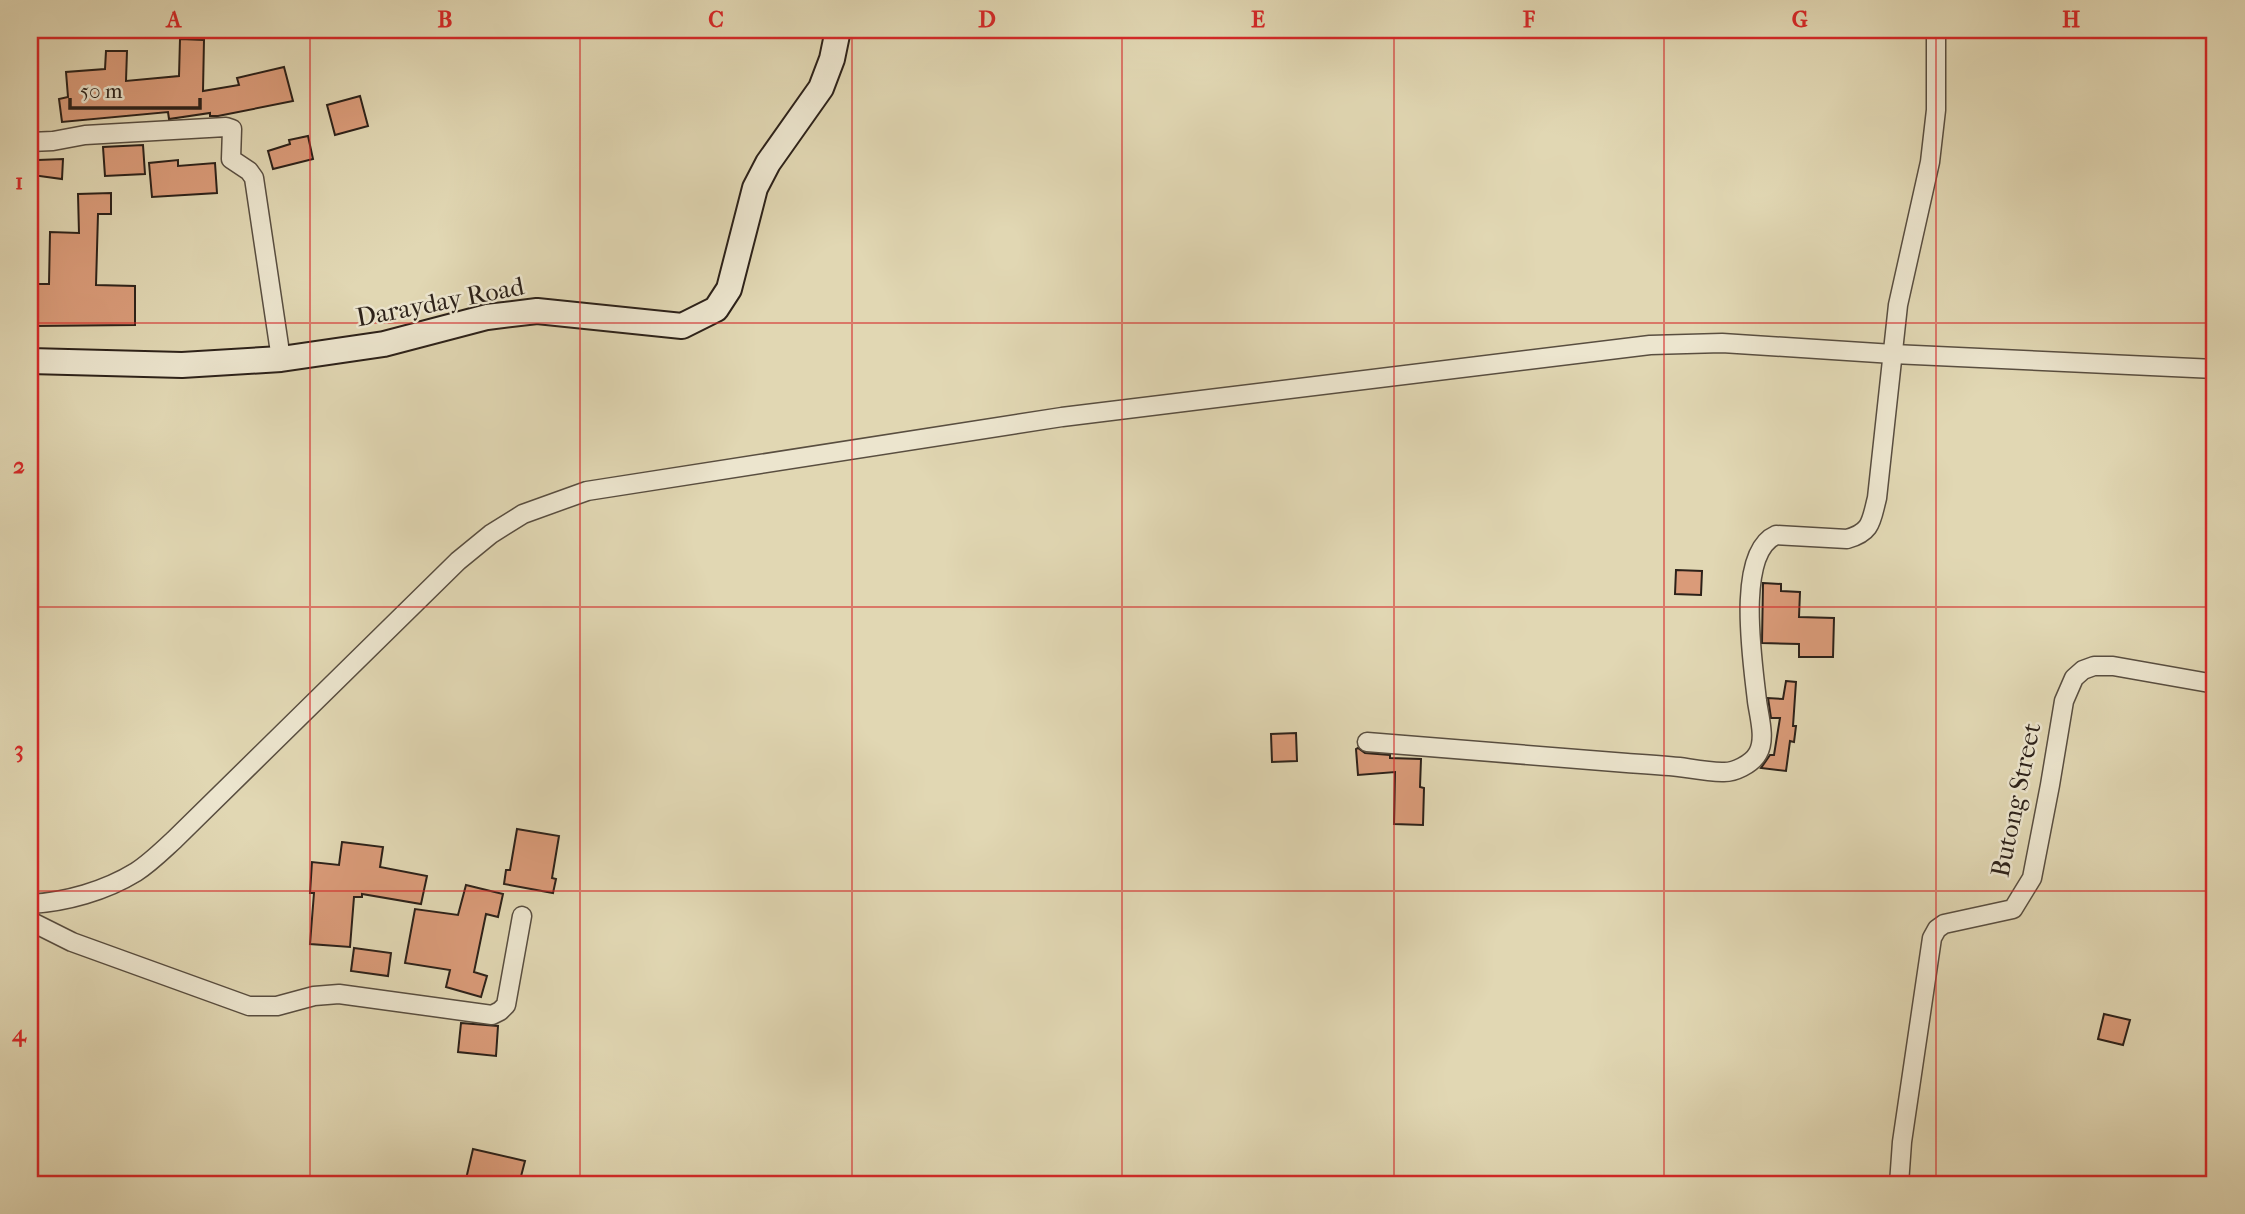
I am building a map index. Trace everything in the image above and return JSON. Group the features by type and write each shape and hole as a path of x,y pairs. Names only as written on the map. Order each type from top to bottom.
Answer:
{"street":[{"name":"Darayday Road","path":"30,360 181,365 281,359 384,344 487,317 537,312 682,326 699,320 716,309 729,289 755,188 768,163 821,88 832,60 838,30"},
{"path":"1367,742 1673,766 1724,773 1758,755 1761,744 1752,655 1751,601 1755,564 1761,547 1776,535 1847,538 1863,533 1869,526 1877,498 1898,305 1930,162 1936,110 1937,30"},
{"path":"30,142 85,135 226,127 232,129 231,159 254,178 281,359"},
{"path":"30,904 76,896 117,883 138,870 174,840 458,561 523,514 587,491 1062,418 1650,345 1722,343 2215,369"},
{"name":"Butong Street","path":"1899,1184 1902,1142 1932,938 1944,924 2013,909 2032,878 2064,701 2074,678 2083,670 2094,666 2113,666 2215,684"},
{"path":"30,921 72,942 249,1006 277,1006 314,996 340,994 492,1015 506,1005 522,916"}],"building":[{"path":"180,39 204,40 203,91 239,85 237,78 284,67 293,101 218,116 210,116 210,113 169,119 168,112 62,122 59,99 68,97 66,72 105,69 106,51 127,51 126,81 179,76"},
{"path":"360,96 368,126 335,135 327,105"},
{"path":"308,136 313,159 273,169 268,151 290,144 289,140"},
{"path":"143,145 145,174 105,176 103,147"},
{"path":"63,159 62,179 32,175 38,160"},
{"path":"178,160 178,166 215,163 217,193 152,197 149,163"},
{"path":"111,193 111,214 98,214 96,285 135,286 135,325 35,326 36,284 49,284 50,232 79,233 78,194"},
{"path":"1676,570 1702,571 1701,595 1675,594"},
{"path":"1763,583 1781,584 1781,591 1800,592 1799,617 1834,618 1833,657 1799,657 1799,644 1762,643"},
{"path":"1786,681 1796,682 1793,726 1796,726 1794,742 1790,741 1786,771 1761,768 1770,755 1774,755 1780,718 1771,718 1768,698 1783,699"},
{"path":"1296,733 1297,761 1272,762 1271,734"},
{"path":"1358,748 1365,753 1390,755 1390,758 1421,759 1420,787 1424,788 1423,825 1394,824 1395,772 1358,775"},
{"path":"517,829 559,836 552,878 556,879 553,893 504,884 506,870 510,870"},
{"path":"342,842 383,847 380,867 427,876 421,904 362,894 362,897 354,897 350,947 310,944 314,893 310,893 312,862 339,865"},
{"path":"466,885 503,894 498,917 486,914 474,972 487,976 481,997 446,987 450,970 405,963 415,909 458,915"},
{"path":"354,948 391,953 388,976 351,971"},
{"path":"2104,1014 2130,1020 2123,1045 2098,1039"},
{"path":"461,1023 498,1026 496,1056 458,1052"},
{"path":"473,1149 525,1161 519,1184 486,1184 466,1179"}]}
